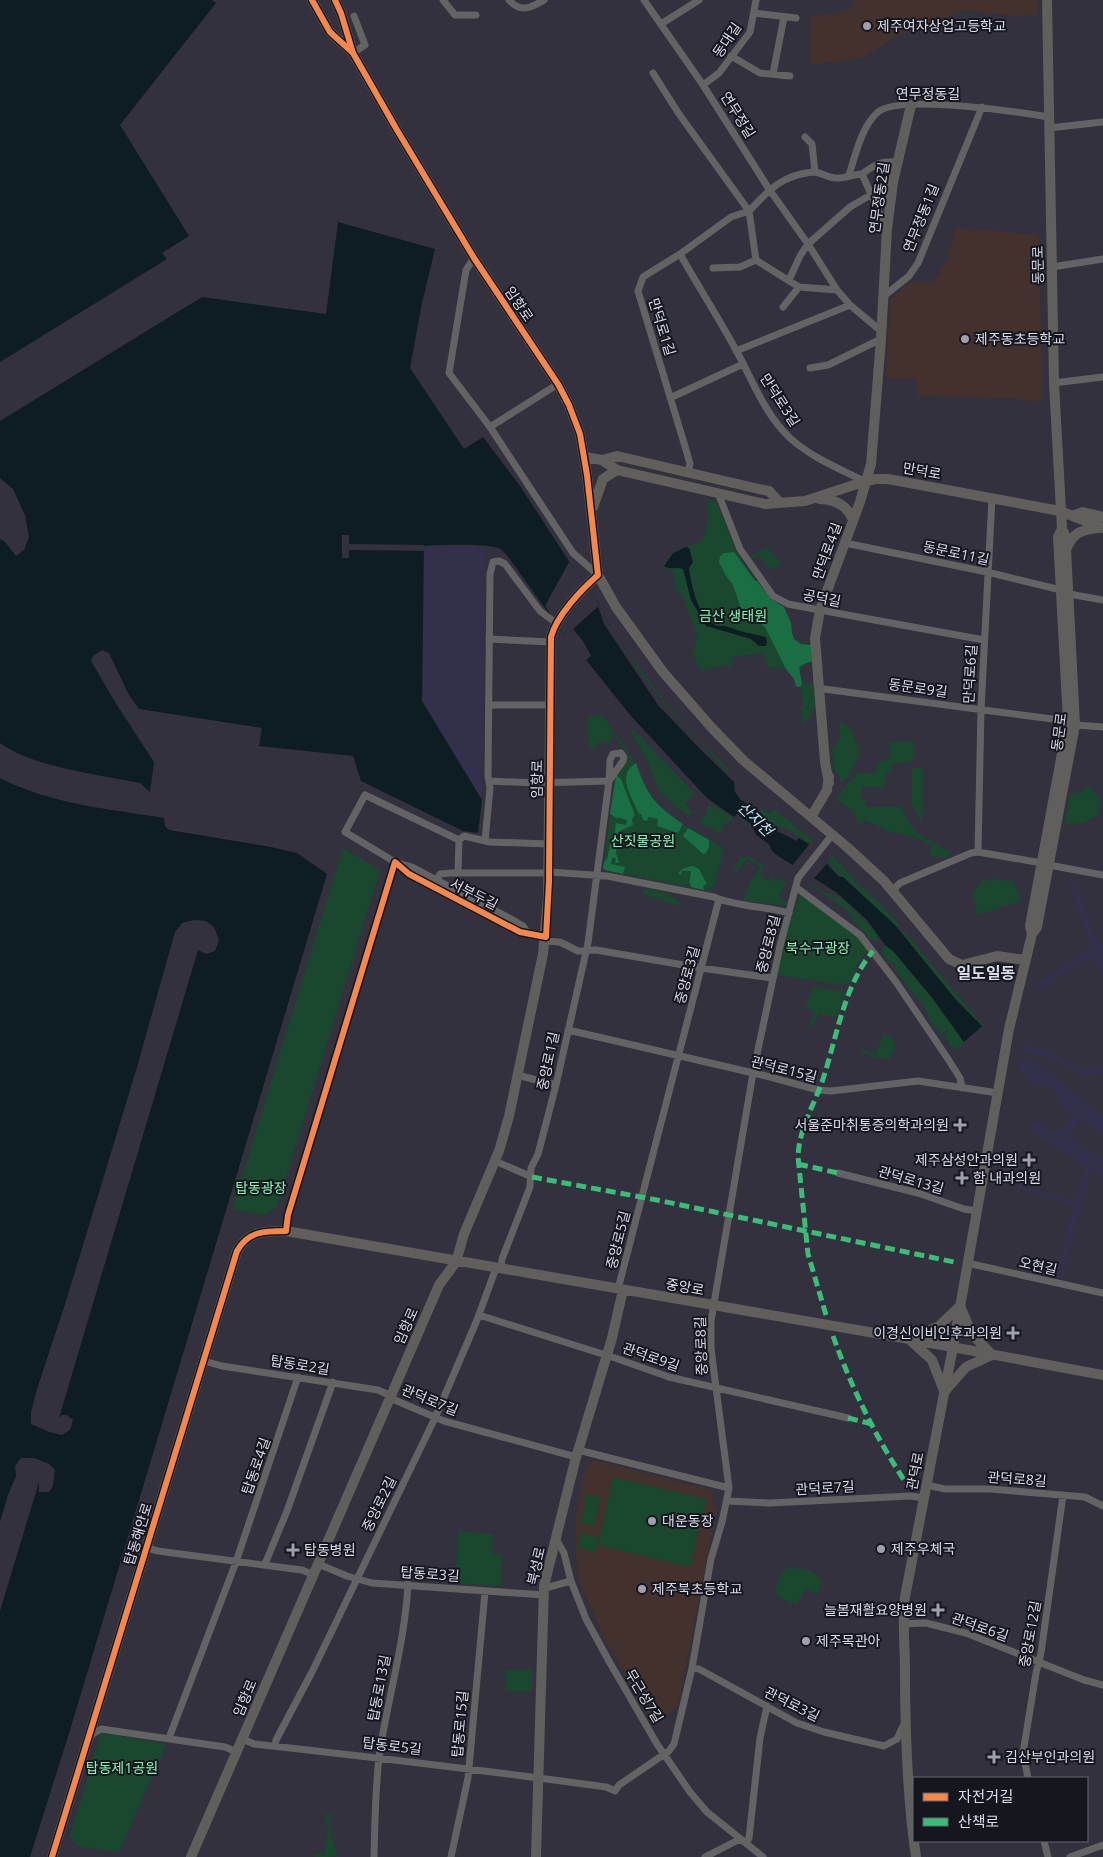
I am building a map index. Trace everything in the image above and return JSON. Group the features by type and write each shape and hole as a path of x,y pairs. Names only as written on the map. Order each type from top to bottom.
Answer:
{"main road":[{"name":"임항로","path":"312,0 330,32 353,53"},
{"name":"임항로","path":"335,0 341,13 353,53 474,258 558,384 569,406 585,457 598,574"},
{"name":"동문로","path":"1047,0 1054,383 1060,511 1062,529 1066,537 1065,592"},
{"name":"연무정동2길","path":"884,296 887,229 893,182 911,105"},
{"path":"866,482 872,453 884,296"},
{"name":"만덕로","path":"602,460 617,456 769,491 780,503"},
{"name":"만덕로","path":"585,457 602,460 618,470 765,504 811,500 866,482 888,479 1060,511 1075,515 1082,521 1102,524"},
{"path":"591,513 603,479 618,470"},
{"name":"만덕로4길","path":"829,783 824,762 814,638 820,610 866,482"},
{"path":"811,500 826,499 840,503 849,512 853,520"},
{"path":"1066,549 1070,540 1077,532 1102,524"},
{"name":"동문로","path":"998,1093 1009,1029 1032,934 1030,926 1045,864 1072,723 1065,592 1058,537 1062,529"},
{"path":"556,623 598,574 616,608 675,688 744,761 832,835 893,890 903,905 947,957 955,963 966,964 997,956 1025,960"},
{"name":"임항로","path":"192,1857 439,1285 456,1262 464,1234 495,1161 518,1075 546,939 549,872 551,642 556,623"},
{"name":"만덕로4길","path":"811,817 825,795 829,783 830,761 820,637 817,631"},
{"name":"관덕로","path":"913,1834 906,1722 903,1624 905,1597 953,1347 998,1093"},
{"name":"중앙로","path":"263,1231 286,1231 456,1262 909,1339 1103,1375"},
{"name":"탑동해안로","path":"53,1857 86,1742 237,1251 246,1238 263,1231"},
{"name":"북성로","path":"536,1857 544,1590 577,1453 607,1356 621,1290"},
{"path":"960,1306 972,1334 992,1355 966,1367 944,1392 932,1360 909,1339 939,1326 960,1306"},
{"name":"관덕로","path":"914,1842 916,1857"}],"street":[{"path":"443,0 455,14 476,15"},
{"path":"509,0 515,6 525,8 535,6 544,0"},
{"name":"연무정길","path":"644,0 703,85 769,190 808,244 837,290 881,335"},
{"path":"661,24 699,0"},
{"name":"동대길","path":"703,85 719,73 750,32 756,0"},
{"path":"754,12 796,18"},
{"path":"353,53 366,45 354,16"},
{"path":"773,74 784,17"},
{"path":"731,56 760,73 790,76"},
{"path":"653,73 679,114 749,211 756,260 799,287 837,290"},
{"name":"연무정동길","path":"850,175 859,146 870,122 879,112 887,107 911,105 982,107 1049,117"},
{"name":"연무정동1길","path":"884,296 909,276 918,263 982,107"},
{"path":"1050,128 1103,122"},
{"path":"805,137 812,144 815,172"},
{"path":"680,254 731,216 749,211 769,190 783,180 815,172 837,179 862,174 884,161 898,162"},
{"path":"862,174 887,229"},
{"path":"789,280 808,244 850,207 893,182"},
{"name":"만덕로3길","path":"680,254 767,408 789,438 817,457 866,482"},
{"name":"만덕로1길","path":"680,254 644,277 638,291 687,453 690,464 688,473"},
{"path":"474,258 466,270 449,373 490,427 573,553 598,574"},
{"path":"1052,267 1103,259"},
{"path":"713,268 740,267 756,260"},
{"path":"783,307 799,287"},
{"path":"736,351 850,305"},
{"path":"810,368 828,365 881,335"},
{"path":"670,398 743,364"},
{"path":"1054,383 1103,377"},
{"path":"490,427 558,384"},
{"name":"공덕길","path":"718,493 740,549 773,596 788,604 984,640"},
{"name":"만덕로6길","path":"978,852 981,710 992,498"},
{"name":"동문로11길","path":"845,543 987,572 1103,600"},
{"path":"485,840 490,788 489,639 490,574 493,562 505,564 540,611 556,623"},
{"path":"489,639 551,642"},
{"name":"동문로9길","path":"824,689 1103,727"},
{"path":"489,705 550,705"},
{"name":"임항로","path":"489,781 609,781"},
{"name":"중앙로1길","path":"531,1176 531,1168 539,1152 556,1085 586,950 609,781"},
{"name":"서부두길","path":"460,840 365,795 344,832 395,862 409,874 520,932 560,942 578,951 596,950 772,978"},
{"name":"중앙로8길","path":"664,1754 670,1751 674,1744 692,1668 713,1554 727,1501 730,1481 716,1389 711,1332 713,1306 753,1073 772,978 800,876 832,835"},
{"path":"458,873 460,840 464,836 485,840 549,844"},
{"path":"893,890 900,883 963,856 978,852 1103,875"},
{"name":"서부두길","path":"395,862 412,867 437,880 523,926 528,933"},
{"path":"437,880 440,874 458,873 549,872 597,875 789,913"},
{"path":"797,888 860,935 896,982 952,1065 961,1080 962,1088"},
{"name":"중앙로3길","path":"642,1197 719,899"},
{"name":"관덕로15길","path":"568,1030 818,1090 831,1091 918,1081 998,1093"},
{"path":"518,1075 556,1085"},
{"path":"495,1161 531,1176 530,1187 498,1269"},
{"name":"관덕로13길","path":"838,1173 977,1211"},
{"name":"중앙로5길","path":"621,1290 642,1197"},
{"name":"오현길","path":"967,1263 1103,1293"},
{"name":"중앙로2길","path":"276,1746 276,1740 312,1672 435,1418 498,1269"},
{"name":"관덕로9길","path":"479,1315 669,1377 848,1418"},
{"name":"탑동로2길","path":"204,1361 222,1366 378,1390 391,1397"},
{"name":"탑동로4길","path":"168,1738 236,1562 298,1377"},
{"path":"266,1564 287,1512 333,1382"},
{"name":"관덕로7길","path":"391,1397 444,1422 729,1488"},
{"name":"관덕로8길","path":"927,1485 946,1489 990,1490 1085,1497 1103,1506"},
{"name":"중앙로12길","path":"1028,1777 1023,1753 1039,1662 1063,1495"},
{"name":"관덕로7길","path":"727,1501 770,1503 911,1496 924,1498"},
{"name":"무근성7길","path":"556,1539 564,1553 571,1581 581,1608 598,1643 664,1754 698,1803 763,1857"},
{"path":"147,1548 236,1562 266,1564 302,1570 314,1575"},
{"name":"탑동로3길","path":"318,1564 356,1579 372,1582 485,1592 544,1590 571,1581"},
{"name":"탑동로13길","path":"374,1857 375,1799 379,1757 397,1665 408,1584"},
{"name":"탑동로15길","path":"451,1857 469,1769 485,1592"},
{"name":"관덕로6길","path":"903,1624 926,1622 948,1628 992,1643 1084,1680 1103,1685"},
{"name":"관덕로3길","path":"692,1668 699,1669 805,1727 884,1746 897,1739 906,1722"},
{"path":"705,1857 749,1838 760,1738 767,1706"},
{"path":"86,1742 94,1733 101,1729 225,1747 237,1752"},
{"name":"탑동로5길","path":"243,1739 254,1744 379,1757 606,1787 615,1791 619,1785 664,1754"},
{"path":"1044,1842 1048,1857"},
{"path":"1070,1857 1103,1845"}],"shaded area":[{"name":"제주여자상업고등학교","path":"855,0 1037,0 1037,15 1010,16 966,10 897,36 863,58 810,65 809,16 837,13 854,7"},
{"name":"제주동초등학교","path":"955,227 1039,235 1042,402 987,397 918,396 917,379 886,378 890,299 909,283 933,282 949,256"},
{"path":"424,545 485,547 482,800 422,701"},
{"path":"1076,880 1098,944 1103,943 1103,976 1100,967 1097,968 1093,958 1079,963 1040,990 1036,985 1091,947 1068,883"},
{"path":"1023,1044 1047,1050 1083,1069 1103,1068 1103,1074 1083,1076 1051,1059 1021,1051"},
{"path":"1027,1055 1103,1116 1103,1133 1080,1120 1068,1137 1103,1158 1103,1174 1092,1168 1063,1280 1055,1278 1073,1206 999,1183 1000,1179 1075,1201 1086,1165 1031,1133 1034,1129 1030,1127 1035,1121 1059,1135 1073,1116 1057,1098 1059,1095 1043,1082 1040,1087 1025,1076 1025,1072 1023,1073 1017,1067"},
{"name":"제주북초등학교","path":"594,1460 712,1490 713,1506 717,1508 678,1706 667,1715 652,1719 606,1641 577,1578 575,1518 586,1467"}],"green space":[{"name":"금산 생태원","path":"708,500 713,500 717,503 742,561 771,599 784,607 791,623 794,639 801,644 811,645 812,661 802,666 800,674 802,682 808,684 814,682 815,705 808,719 802,724 802,711 799,710 799,707 803,706 800,687 796,686 794,679 786,669 767,668 765,653 732,657 732,667 722,665 701,671 693,654 697,637 695,629 682,596 677,591 672,570 666,569 663,566 672,553 701,541 704,537"},
{"path":"766,547 781,563 770,569 758,555 750,559 749,557"},
{"path":"734,552 771,599 784,607 791,623 794,639 801,644 811,645 812,661 799,668 802,683 800,687 796,686 794,679 786,669 766,629 759,621 741,609 733,585 719,562 720,556 724,553"},
{"path":"623,644 663,700 690,731 730,771 728,773 665,705 640,672"},
{"path":"599,715 606,720 613,732 610,743 598,742 597,748 589,747 587,718"},
{"path":"843,723 854,736 857,744 857,753 853,769 841,783 839,775 833,768 832,747 839,738 840,726 838,724"},
{"path":"632,730 694,793 685,804 693,813 689,816 659,791 646,758 631,733"},
{"name":"산짓물공원","path":"616,734 632,756 645,787 656,804 683,824 724,848 714,886 709,891 605,870 603,868 616,774 630,757 614,735"},
{"path":"913,741 914,761 891,764 891,772 886,773 886,787 862,787 862,800 865,800 865,807 901,807 915,832 951,853 944,858 932,856 929,852 932,845 914,837 890,832 865,820 859,825 854,812 836,800 843,789 858,773 876,773 877,764 880,761 890,760 890,742"},
{"path":"636,763 644,783 653,798 665,811 683,824 678,833 657,826 658,819 648,817 647,821 643,820 641,814 639,814 627,787 626,780 630,768"},
{"path":"912,768 923,768 922,823 912,804"},
{"path":"616,775 621,779 635,815 632,819 633,825 620,831 617,838 614,837 616,823 626,825 627,820 619,817 618,819 610,814"},
{"path":"1084,787 1091,788 1101,800 1098,815 1083,823 1064,824 1070,793 1077,794 1083,792"},
{"path":"709,805 716,807 734,819 721,826 724,828 721,833 699,823 707,812"},
{"path":"774,809 812,840 809,844 791,831 772,823 759,810 764,810 768,814"},
{"path":"688,828 709,840 709,847 706,853 703,854 683,836"},
{"path":"612,838 617,840 616,853 619,862 615,864 616,858 612,858 611,864 625,867 623,874 603,868"},
{"name":"탑동광장","path":"343,848 380,870 277,1207 265,1215 232,1209"},
{"path":"748,856 765,866 760,875 769,881 772,877 779,882 781,878 786,883 779,895 782,901 788,903 787,906 743,900 750,882 760,868 748,859 735,873 734,870 739,859"},
{"path":"831,856 900,925 897,927 835,870 828,862"},
{"path":"692,866 699,869 707,884 703,886 704,890 691,887 689,879 691,880 691,871 682,871 681,875 678,873 684,868"},
{"path":"983,879 985,882 987,879 1013,881 1021,901 977,915 973,893"},
{"path":"810,883 825,893 836,895 848,904 876,933 878,942 869,938 855,923 848,911 810,885"},
{"path":"643,888 671,894 670,896 681,904 680,906 643,894"},
{"name":"북수구광장","path":"800,895 857,935 868,949 856,967 850,983 837,984 781,976 777,972 788,928"},
{"path":"903,930 982,1026 930,969 901,932"},
{"path":"885,945 894,952 933,999 964,1042 955,1050 943,1035 949,1030 941,1034 929,1019 926,1009 894,968 897,966 894,963 890,963 885,957 882,949"},
{"path":"813,987 846,992 837,1016 834,1015 832,1017 819,1013 811,1027 808,1026 815,1013 805,1006"},
{"path":"880,1034 888,1036 895,1041 895,1048 889,1060 876,1058 861,1052 862,1049 876,1053 883,1036"},
{"name":"대운동장","path":"613,1477 706,1499 690,1567 598,1545"},
{"path":"587,1494 600,1497 594,1526 581,1523"},
{"path":"458,1531 493,1534 492,1554 502,1554 501,1586 455,1583"},
{"path":"581,1533 598,1537 595,1552 578,1548"},
{"path":"788,1567 807,1570 815,1574 821,1581 818,1594 804,1589 797,1605 778,1597 775,1592 776,1585"},
{"path":"506,1670 532,1670 532,1691 505,1691"},
{"name":"탑동제1공원","path":"101,1733 166,1744 119,1852 77,1846 70,1835"},
{"path":"326,1813 333,1815 329,1820 332,1839 338,1857 330,1855 330,1857 315,1857 315,1854 324,1854 328,1831 325,1818"}],"water":[{"path":"0,0 212,0 216,3 120,125 189,236 162,253 167,259 0,362"},
{"name":"산지천","path":"338,222 435,249 422,303 410,368 464,449 483,437 520,486 576,572 600,605 598,606 604,624 658,705 734,782 735,792 740,799 762,815 766,820 764,825 796,841 799,838 809,844 839,877 843,877 895,925 956,1000 982,1026 964,1042 933,999 894,952 885,945 867,920 836,892 778,856 772,851 769,844 756,835 751,824 737,814 734,817 707,798 631,716 586,660 591,656 583,641 573,629 565,636 507,556 501,550 494,547 463,545 424,546 422,701 482,800 478,833 463,831 361,781 353,756 259,746 262,728 139,709 129,695 109,653 102,650 93,656 91,661 154,762 150,792 140,783 48,764 14,751 0,743 0,539 5,542 16,556 24,550 29,537 25,515 13,489 0,478 0,421 202,297 326,314"},
{"path":"686,547 689,548 693,562 689,568 691,582 703,614 713,624 766,637 766,646 759,646 751,639 706,626 691,600 683,569 664,566 673,553"},
{"path":"0,778 19,787 59,800 164,818 165,826 169,830 297,853 327,874 70,1730 30,1857 0,1857"}],"pier":[{"path":"342,535 349,535 349,544 424,545 424,551 349,550 349,558 342,558"},
{"path":"569,562 600,605 565,636 545,606"},
{"path":"811,842 829,861 812,881 791,867"},
{"path":"194,920 206,921 214,927 219,940 215,951 206,954 198,950 59,1418 62,1415 67,1415 73,1420 70,1430 62,1435 49,1432 31,1424 31,1412 37,1389 67,1298 137,1067 175,932 182,923"},
{"path":"21,1458 34,1458 49,1464 55,1470 53,1486 49,1492 39,1492 39,1482 0,1611 0,1522 16,1476 15,1466"}],"marked path":[{"path":"826,1315 808,1254 798,1157 799,1147 804,1128 822,1082 854,980 873,951"},
{"path":"798,1164 838,1173"},
{"path":"532,1177 657,1200 954,1262"},
{"path":"833,1336 866,1414 908,1486"},
{"path":"848,1418 872,1424"}],"cycle path":[{"path":"312,0 330,32 353,53"},
{"path":"52,1857 237,1251 241,1244 252,1236 264,1232 286,1231 288,1215 395,862 409,874 520,932 546,937 549,881 551,637 558,620 564,612 577,595 598,575 587,475 580,434 569,405 558,384 474,258 353,53 341,13 335,0"}],"place":[{"name":"제주여자상업고등학교","path":"867,26"},
{"name":"제주동초등학교","path":"965,339"},
{"name":"서울준마취통증의학과의원","path":"960,1125"},
{"name":"제주삼성안과의원","path":"1029,1160"},
{"name":"함 내과의원","path":"962,1178"},
{"name":"이경신이비인후과의원","path":"1013,1333"},
{"name":"대운동장","path":"652,1521"},
{"name":"제주우체국","path":"881,1549"},
{"name":"탑동병원","path":"293,1550"},
{"name":"제주북초등학교","path":"642,1589"},
{"name":"늘봄재활요양병원","path":"938,1610"},
{"name":"제주목관아","path":"806,1641"},
{"name":"김산부인과의원","path":"994,1757"}],"district":[{"name":"일도일동","path":"986,973"}]}
